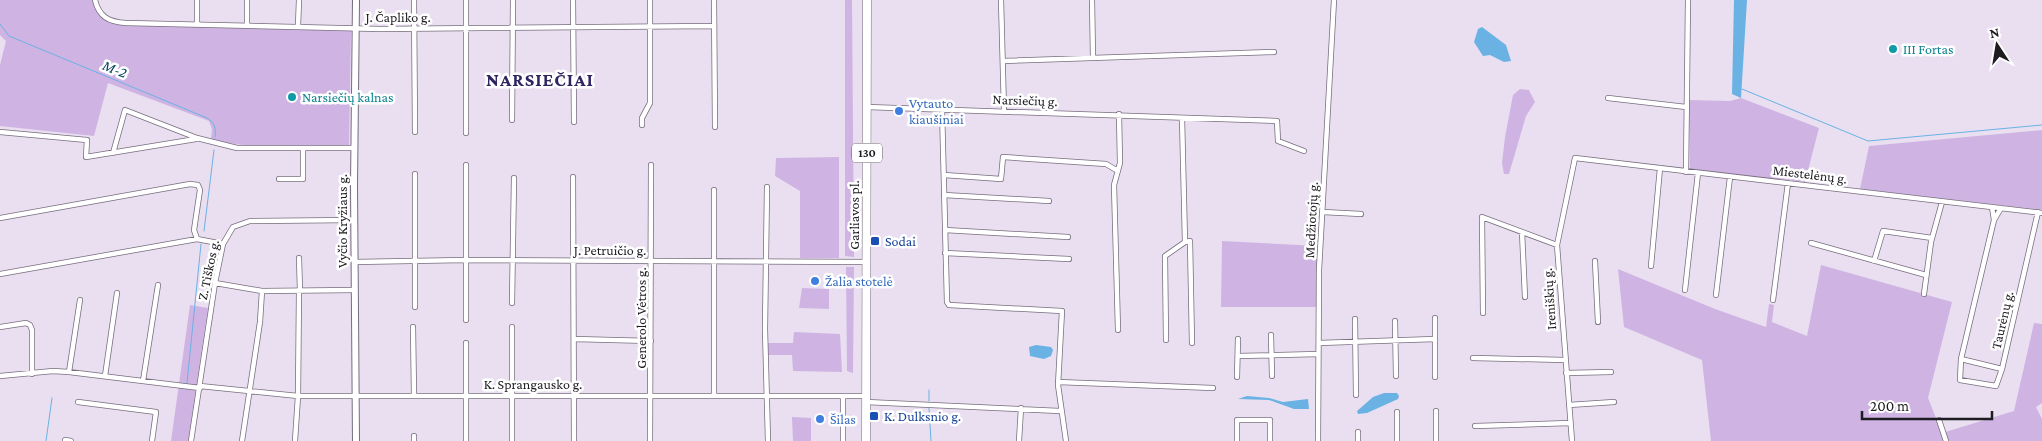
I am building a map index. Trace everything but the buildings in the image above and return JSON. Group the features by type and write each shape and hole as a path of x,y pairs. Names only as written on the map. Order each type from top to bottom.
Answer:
{"main road":[{"name":"Garliavos pl.","path":"866,441 867,0"}],"street":[{"name":"J. Čapliko g.","path":"95,0 101,15 116,23 197,23 414,29 714,26"},
{"path":"197,0 197,23"},
{"path":"246,24 247,0"},
{"path":"298,0 298,26"},
{"name":"Vyčio Kryžiaus g.","path":"356,0 354,148 356,441"},
{"path":"414,0 415,132"},
{"path":"466,0 466,132"},
{"path":"512,120 513,0"},
{"path":"573,0 574,122"},
{"path":"642,125 642,118 650,103 650,0"},
{"path":"714,0 715,127"},
{"path":"1001,0 1004,110"},
{"path":"1092,0 1093,57"},
{"name":"Medžiotojų g.","path":"1318,441 1319,270 1334,0"},
{"path":"1686,172 1688,0"},
{"path":"1003,61 1274,52"},
{"path":"1608,98 1686,107"},
{"name":"Narsiečių g.","path":"867,107 1004,110 1277,121 1278,141 1304,151"},
{"path":"942,109 947,302 950,305 1062,311 1058,382 1060,411 1066,441"},
{"path":"112,152 125,110 197,138 249,149 354,148"},
{"path":"1118,330 1114,185 1118,171 1119,114"},
{"path":"1182,118 1186,242"},
{"path":"0,132 87,140 86,157 197,138"},
{"path":"279,179 303,179 303,149"},
{"path":"944,175 1001,179 1003,157 1106,164 1118,171"},
{"name":"Miestelėnų g.","path":"1575,158 2040,213"},
{"name":"Ireniškių g.","path":"1572,441 1557,245 1575,158"},
{"path":"466,164 466,320"},
{"name":"Generolo Vėtros g.","path":"650,441 652,396 651,165"},
{"path":"1651,266 1660,168"},
{"path":"1685,290 1698,173"},
{"path":"415,174 415,307"},
{"path":"1716,295 1730,177"},
{"path":"512,303 514,178"},
{"path":"573,178 574,441"},
{"path":"1773,300 1788,183"},
{"path":"0,218 190,184 198,185 200,190 194,230 197,239"},
{"path":"767,187 766,397 768,441"},
{"path":"714,190 714,396"},
{"path":"944,194 1049,201"},
{"path":"1924,294 1932,238 1942,202"},
{"path":"1992,207 1994,220"},
{"path":"2001,208 1994,220 1961,359 1960,380 1996,386 2002,369"},
{"path":"1323,212 1361,214"},
{"name":"Taurėnų g.","path":"1961,359 2002,369 2040,213"},
{"path":"1483,313 1482,217 1557,245"},
{"name":"Z. Tiškos g.","path":"191,441 215,283 223,244 228,233 240,223 354,220"},
{"path":"945,230 1068,237"},
{"path":"1874,261 1883,231 1932,238"},
{"path":"1522,232 1525,297"},
{"path":"0,274 197,239 223,244"},
{"path":"1166,340 1165,256 1186,242"},
{"path":"1186,242 1190,242 1192,343"},
{"path":"1811,242 1926,276"},
{"path":"946,252 1069,259"},
{"path":"295,441 298,396 299,258"},
{"name":"J. Petruičio g.","path":"354,262 466,260 867,262"},
{"path":"1596,261 1598,322"},
{"path":"215,283 262,291 355,290"},
{"path":"143,382 158,285"},
{"path":"242,441 260,322 262,291"},
{"path":"106,376 117,293"},
{"path":"69,372 80,300"},
{"path":"1434,318 1436,377"},
{"path":"1355,319 1356,395"},
{"path":"1395,321 1396,376"},
{"path":"0,327 26,323 30,325 32,330 32,374"},
{"path":"413,327 414,395"},
{"path":"512,327 512,441"},
{"path":"1271,335 1272,376"},
{"path":"574,339 651,341"},
{"path":"1237,378 1238,339"},
{"path":"1319,342 1435,339"},
{"path":"466,343 466,441"},
{"path":"1238,356 1318,354"},
{"path":"1474,358 1565,360"},
{"name":"K. Sprangausko g.","path":"0,376 69,372 143,382 298,396 843,396 1060,411"},
{"path":"1566,373 1611,372"},
{"path":"1058,382 1213,388"},
{"path":"843,396 843,441"},
{"path":"78,402 156,412 152,441"},
{"path":"1569,405 1614,402"},
{"path":"1019,441 1021,408"},
{"path":"1436,411 1436,441"},
{"path":"1397,412 1397,441"},
{"path":"1237,441 1237,420 1270,420 1270,441"},
{"path":"1939,420 1946,441"},
{"path":"1476,426 1570,423"},
{"path":"1358,432 1358,441"},
{"path":"65,440 72,441"}],"shaded area":[{"path":"0,0 93,0 94,6 103,18 112,23 123,25 351,31 349,146 262,146 228,143 211,139 212,129 209,121 108,83 94,136 0,126 0,65 6,41 0,35"},
{"path":"845,0 852,0 854,257 845,256"},
{"path":"1520,89 1529,90 1535,102 1526,116 1509,174 1504,174 1502,163 1505,137 1513,95"},
{"path":"1741,98 1819,128 1805,182 1690,169 1689,100 1730,101"},
{"path":"2042,130 2042,210 1860,189 1869,146"},
{"path":"839,157 839,258 800,258 800,191 775,176 776,158"},
{"path":"1222,241 1318,246 1317,307 1221,307"},
{"path":"1821,265 1952,302 1928,398 1942,433 2014,411 2034,323 2042,324 2042,403 2036,407 2042,419 2042,441 1711,441 1702,360 1624,327 1618,269 1715,309 1766,327 1769,304 1774,305 1772,322 1807,336"},
{"path":"846,267 854,267 853,373 847,371"},
{"path":"802,288 829,289 829,309 799,308"},
{"path":"190,305 208,308 188,441 171,441"},
{"path":"794,332 840,334 842,372 793,371 792,355 768,355 768,343 793,343"},
{"path":"792,417 811,418 811,441 793,441"}],"water":[{"path":"1734,0 1747,0 1741,98 1732,94"},
{"path":"1482,27 1506,45 1511,61 1504,62 1490,55 1483,56 1474,42 1478,29"},
{"path":"1036,345 1051,347 1053,350 1051,356 1044,359 1030,356 1029,347"},
{"path":"1384,393 1397,393 1399,396 1398,399 1367,413 1358,414 1357,411 1373,397"},
{"path":"1247,396 1269,398 1283,402 1308,399 1309,409 1294,409 1269,400 1238,399"}],"waterway":[{"name":"M-2","path":"0,24 9,36 207,118 214,126 215,137"},
{"path":"1742,89 1868,141 2042,125"},
{"name":"M-2","path":"204,231 214,150"},
{"name":"M-2","path":"187,383 201,244"},
{"path":"929,390 929,401"},
{"name":"M-2","path":"46,441 52,398"},
{"path":"929,408 931,441"}],"place":[{"name":"III Fortas","path":"1893,49"},
{"name":"Narsiečių kalnas","path":"292,97"},
{"name":"Vytauto kiaušiniai","path":"899,111"},
{"name":"Sodai","path":"875,241"},
{"name":"Žalia stotelė","path":"815,281"},
{"name":"K. Dulksnio g.","path":"874,416"},
{"name":"Šilas","path":"820,419"}],"district":[{"name":"NARSIEČIAI","path":"540,79"}]}
